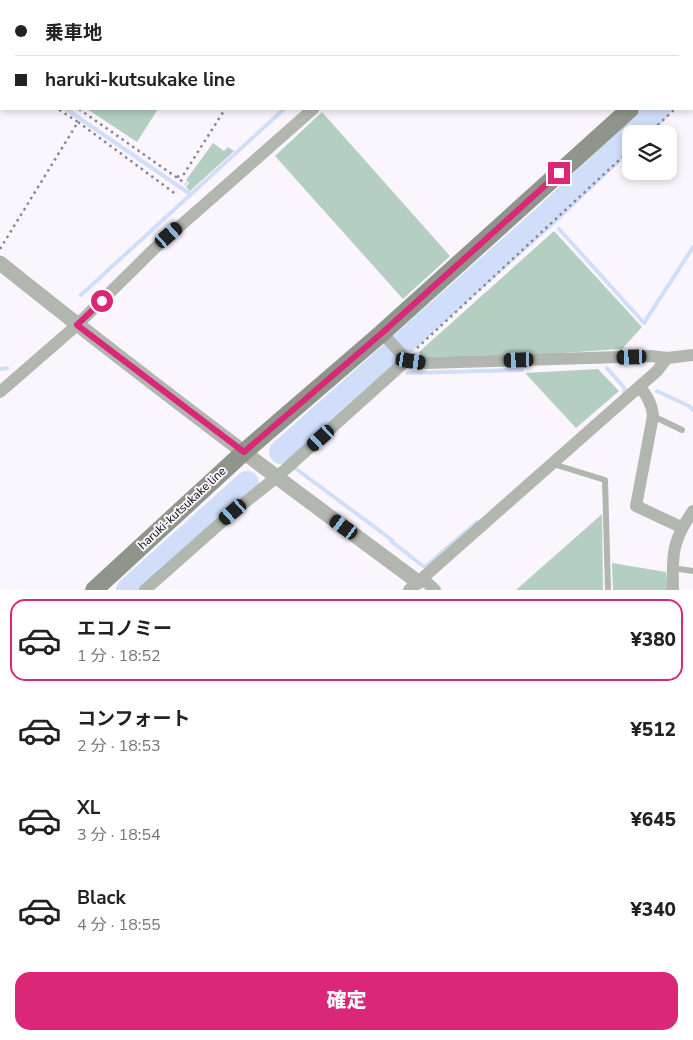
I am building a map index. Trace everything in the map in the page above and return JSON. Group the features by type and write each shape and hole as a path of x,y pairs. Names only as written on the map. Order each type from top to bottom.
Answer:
{"main road":[{"name":"haruki-kutsukake line","path":"94,590 244,452 382,333 629,110"}],"street":[{"path":"0,392 77,325 155,248 312,110"},
{"path":"0,263 77,325 278,476 416,583 435,590"},
{"path":"382,333 409,360 426,363 651,356 667,358 693,355"},
{"path":"416,583 640,387 657,371 667,358"},
{"path":"145,590 409,360"},
{"path":"0,377 16,377"},
{"path":"640,387 649,399 653,416 636,506 681,528"},
{"path":"673,590 672,568 674,549 681,528 693,511"}],"lane":[{"path":"653,416 682,430"},
{"path":"552,464 605,480 608,590"},
{"path":"672,568 693,571"}],"path":[{"path":"60,110 177,195"},
{"path":"80,110 186,184"},
{"path":"177,178 184,174 224,110"},
{"path":"658,125 674,110"},
{"path":"0,249 78,122"},
{"path":"409,360 415,351 622,157"}],"green space":[{"path":"89,110 157,110 137,142"},
{"path":"322,112 450,256 403,299 275,156"},
{"path":"213,143 224,151 228,147 234,151 190,191 186,187 189,183 186,180"},
{"path":"554,231 642,327 622,349 546,354 422,357 419,352"},
{"path":"598,369 619,391 576,428 525,373"},
{"path":"602,514 603,590 516,590"},
{"path":"612,563 666,572 668,590 613,590"}],"waterway":[{"path":"67,110 190,194"},
{"path":"81,295 283,110"},
{"path":"642,125 658,110"},
{"path":"281,452 547,215 622,144"},
{"path":"559,229 644,323 693,247"},
{"path":"0,369 7,368"},
{"path":"607,368 626,390 624,392"},
{"path":"408,373 522,370"},
{"path":"353,389 370,384"},
{"path":"657,391 689,406 693,410"},
{"path":"295,468 392,540 423,566 426,566 477,522"},
{"path":"128,590 247,483"}],"route":[{"path":"102,301 77,325 244,452 382,333 559,173"}]}
